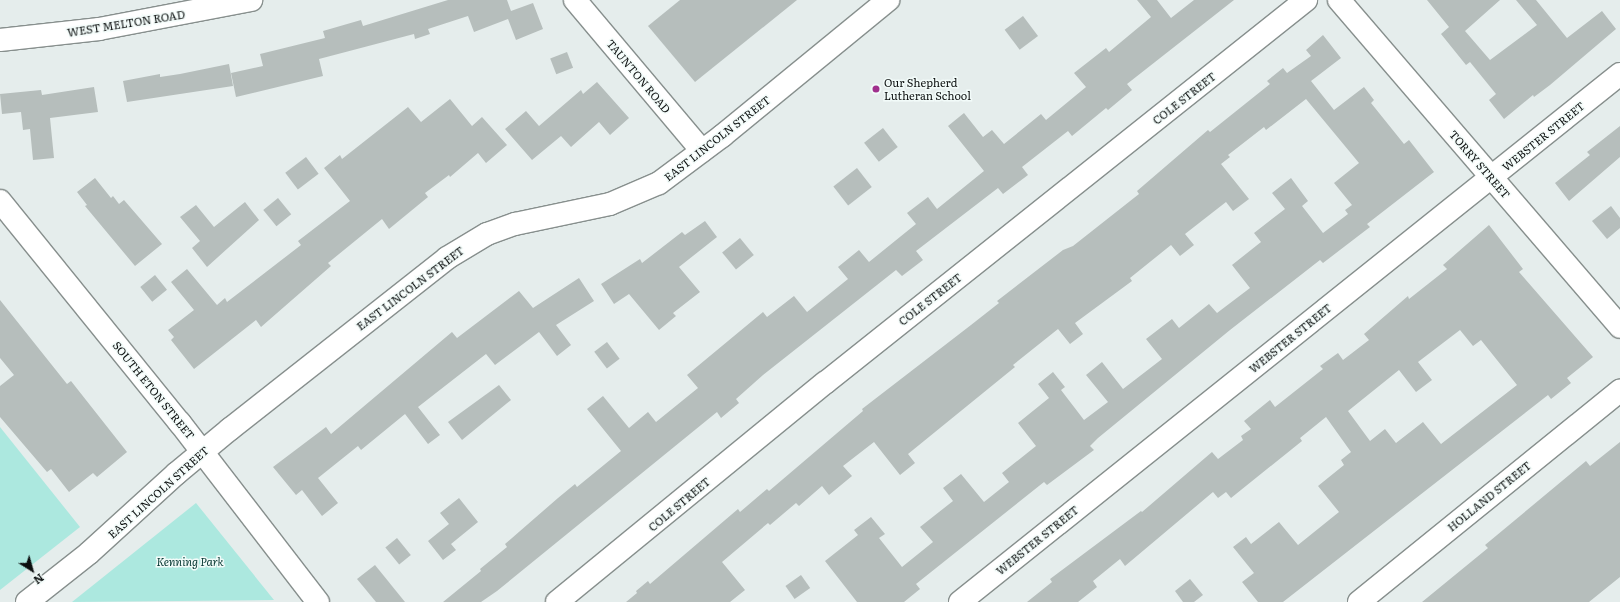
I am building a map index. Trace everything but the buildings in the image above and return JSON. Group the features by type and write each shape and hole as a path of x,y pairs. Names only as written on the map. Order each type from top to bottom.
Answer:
{"street":[{"name":"WEST MELTON ROAD","path":"0,40 99,29 251,0"},
{"name":"TAUNTON ROAD","path":"575,0 702,151"},
{"name":"EAST LINCOLN STREET","path":"27,602 89,553 203,452 447,258 467,245 515,224 610,204 659,183 702,151 888,0"},
{"name":"COLE STREET","path":"557,602 825,383 1306,0"},
{"name":"TORRY STREET","path":"1339,0 1620,327"},
{"name":"WEBSTER STREET","path":"960,602 1620,74"},
{"name":"SOUTH ETON STREET","path":"0,202 203,452 318,602"},
{"name":"HOLLAND STREET","path":"1359,602 1620,391"}],"green space":[{"path":"0,427 80,527 0,590"},
{"name":"Kenning Park","path":"196,503 274,600 72,602"}],"place":[{"name":"Our Shepherd Lutheran School","path":"876,89"}]}
